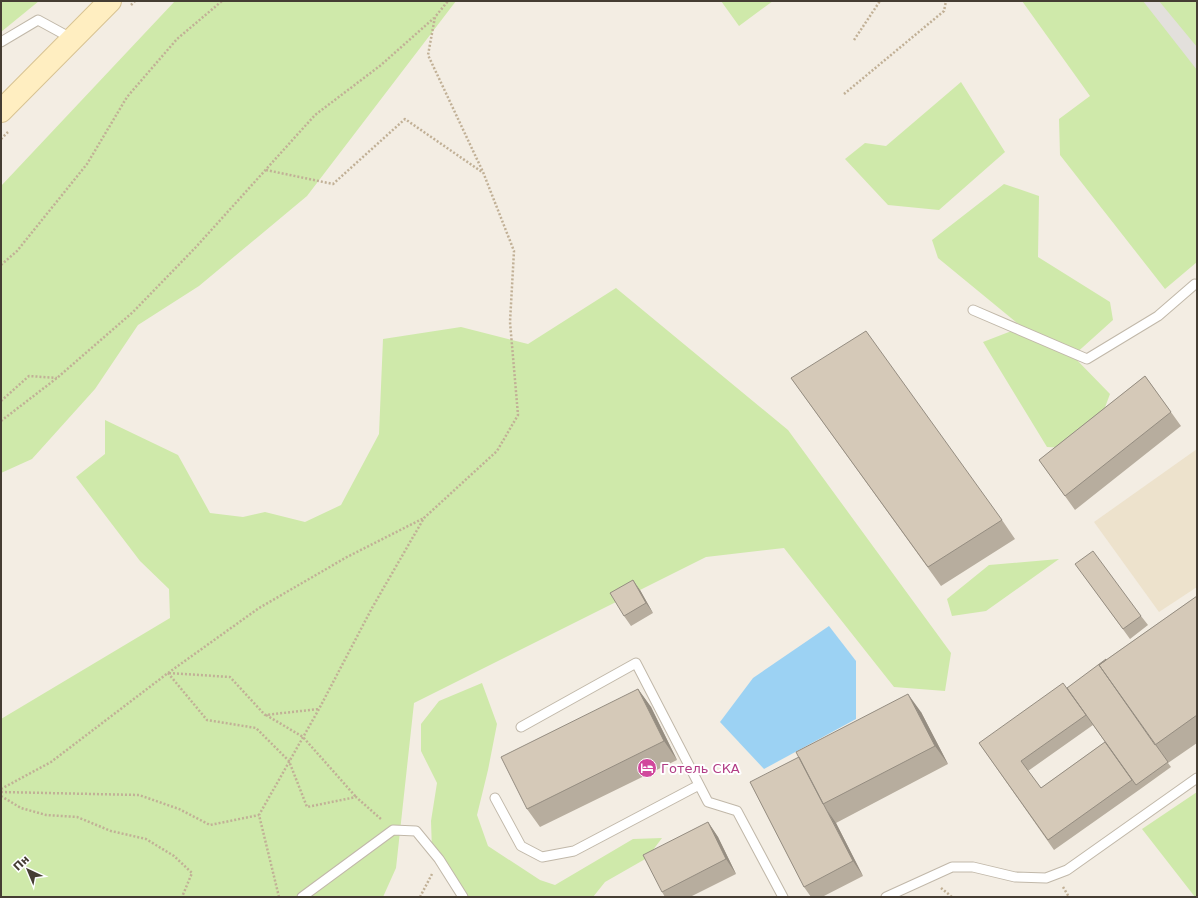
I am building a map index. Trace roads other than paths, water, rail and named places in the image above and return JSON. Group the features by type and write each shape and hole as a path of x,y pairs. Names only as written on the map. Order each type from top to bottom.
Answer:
{"main road":[{"path":"1,111 110,1"}],"lane":[{"path":"1,42 38,20 72,38"},
{"path":"973,310 1087,360 1158,316 1195,284 1197,285"},
{"path":"521,727 636,663 708,802 737,810 783,897"},
{"path":"886,897 952,867 973,867 1015,877 1046,878 1067,870 1197,778"},
{"path":"495,798 521,846 542,856 574,851 699,784"},
{"path":"302,897 393,830 416,831 439,859 463,897"}],"water":[{"path":"829,626 856,661 856,719 764,769 720,722 753,678"}],"place":[{"name":"Готель СКА","path":"647,768"}]}
